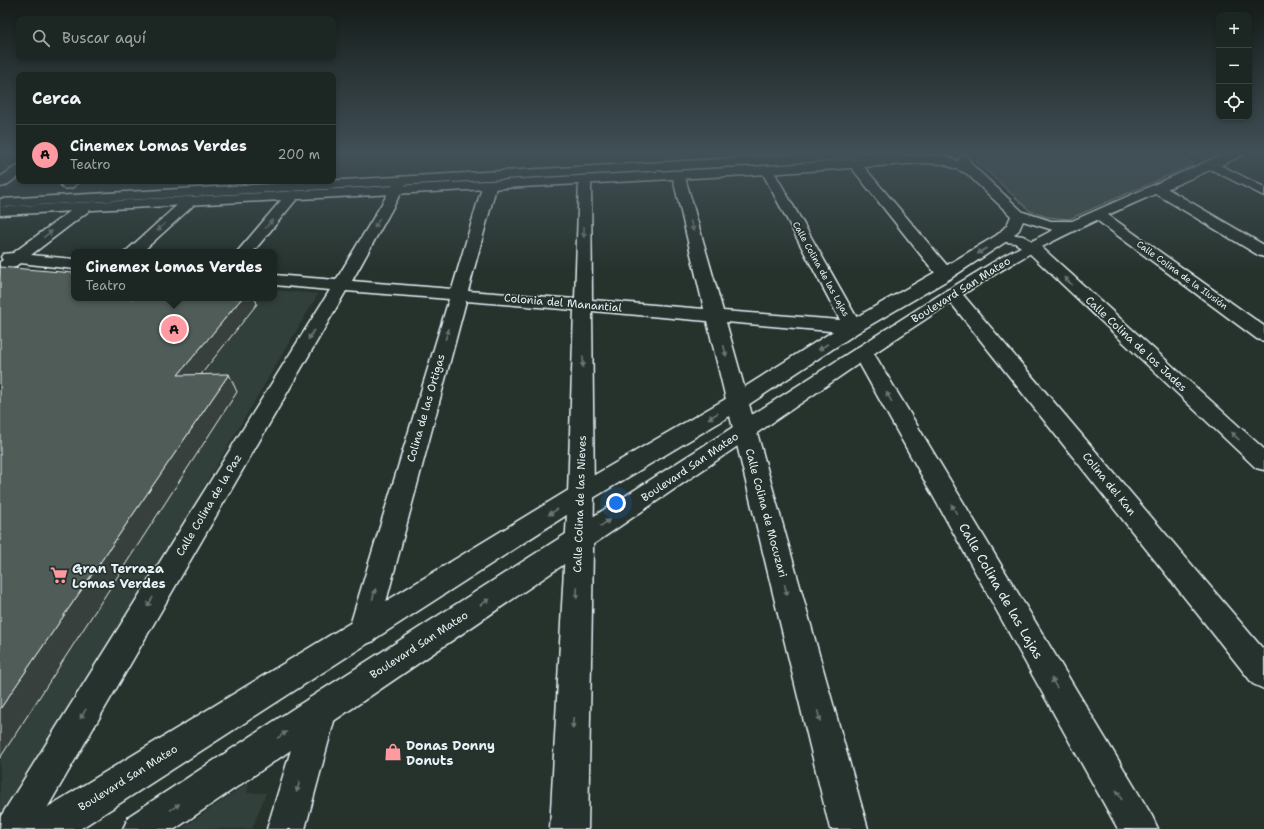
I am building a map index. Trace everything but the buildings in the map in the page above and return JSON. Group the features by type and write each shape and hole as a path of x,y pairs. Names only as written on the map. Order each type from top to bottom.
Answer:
{"street":[{"path":"0,203 238,192"},
{"path":"0,211 293,195 325,192"},
{"name":"Calle Colina de la Paz","path":"14,829 341,285 395,192"},
{"name":"Colina de las Ortigas","path":"363,632 488,192"},
{"name":"Calle Colina de las Nieves","path":"569,829 581,494 585,192"},
{"name":"Calle Colina de Mocuzari","path":"683,192 716,315 736,402 849,829"},
{"name":"Calle Colina de las Lajas","path":"778,192 858,340 1138,829"},
{"name":"Colina del Kan","path":"877,192 949,284 1264,674"},
{"path":"993,192 1018,215 1050,225 1061,226 1076,224"},
{"name":"Boulevard San Mateo","path":"46,829 363,632 581,494 736,402 858,340 949,284 1032,247 1076,224 1150,192"},
{"path":"1164,192 1264,252"},
{"path":"248,249 293,195"},
{"path":"136,249 190,201"},
{"path":"0,270 85,207"},
{"name":"Boulevard San Mateo","path":"949,284 1014,227 1018,215"},
{"name":"Calle Colina de la Ilusión","path":"1099,215 1264,335"},
{"name":"Calle Colina de los Jades","path":"1002,238 1018,239 1032,247 1264,462"},
{"path":"0,257 71,264"},
{"name":"Colonia del Manantial","path":"277,280 716,315 858,340"},
{"name":"Boulevard San Mateo","path":"142,829 744,430 858,340"},
{"path":"286,829 320,710"}],"shaded area":[{"path":"1009,192 1131,192 1069,219 1047,217 1030,211"},
{"name":"Gran Terraza Lomas Verdes","path":"0,275 71,297 71,301 277,301 277,290 318,294 209,478 7,829 0,829"},
{"path":"249,782 247,793 266,793 252,829 181,829"}],"place":[{"name":"Cinemex Lomas Verdes","path":"174,329"},
{"name":"Gran Terraza Lomas Verdes","path":"59,575"},
{"name":"Donas Donny Donuts","path":"393,752"}]}
